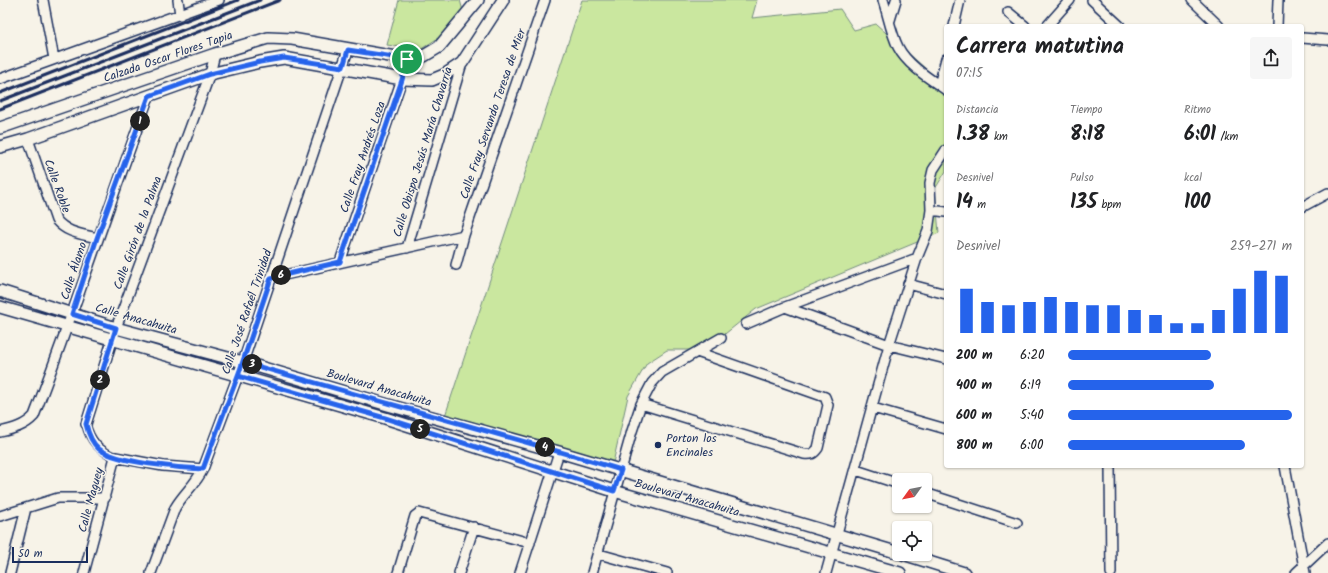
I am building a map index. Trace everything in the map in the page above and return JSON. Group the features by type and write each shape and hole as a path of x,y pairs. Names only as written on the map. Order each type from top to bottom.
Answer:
{"street":[{"path":"43,0 54,59"},
{"path":"178,0 180,15"},
{"path":"0,79 219,0"},
{"path":"407,59 424,56 438,47 478,0"},
{"path":"0,146 28,139 210,74 284,58 343,67 402,80 432,80 444,75 462,63 503,0"},
{"name":"Calle Fray Servando Teresa de Mier","path":"456,265 464,235 545,0"},
{"path":"883,0 897,46 901,53 908,61 943,88"},
{"path":"890,20 896,0"},
{"path":"954,24 960,0"},
{"path":"1049,24 1070,0"},
{"path":"1092,0 1118,24"},
{"path":"1192,0 1217,24"},
{"path":"1277,24 1278,0"},
{"path":"1008,12 1023,24"},
{"name":"Calzada Oscar Flores Tapia","path":"0,128 215,54 268,38 292,39 348,50 407,59"},
{"path":"1304,38 1328,40"},
{"name":"Calle José Rafaél Trinidad","path":"151,573 175,508 180,499 198,479 203,469 243,362 348,50"},
{"name":"Calle Girón de la Palma","path":"115,457 99,449 88,433 86,424 116,328 210,74 215,54"},
{"name":"Calle Fray Andrés Loza","path":"340,262 402,80 407,59"},
{"name":"Calle Obispo Jesús María Chavarría","path":"407,248 462,63"},
{"name":"Calle Álamo","path":"0,432 18,427 28,422 34,416 68,327 97,238 149,96"},
{"name":"Calle Roble","path":"28,139 56,220 63,228 73,233 97,238"},
{"path":"826,573 856,470 889,345 908,284 928,231 931,210 930,183 933,170 944,153"},
{"path":"1304,206 1328,193"},
{"path":"931,210 944,212"},
{"path":"271,278 464,235"},
{"path":"746,324 785,307 917,258"},
{"path":"908,284 944,293"},
{"name":"Calle Anacahuita","path":"0,291 116,328 243,362"},
{"path":"0,307 238,376"},
{"path":"785,307 889,345 944,359"},
{"path":"592,573 599,554 614,491 641,404 656,377 721,338"},
{"path":"641,404 804,454 810,455 815,453 818,448 828,405 825,397 697,352"},
{"name":"Boulevard Anacahuita","path":"243,362 388,405 621,470 892,551"},
{"name":"Boulevard Anacahuita","path":"238,376 385,418 614,491 900,573"},
{"path":"385,418 388,405"},
{"path":"873,408 944,428"},
{"path":"520,573 559,452"},
{"path":"115,457 163,466 203,469"},
{"name":"Calle Maguey","path":"84,573 115,457"},
{"path":"1110,468 1111,573"},
{"path":"1285,468 1304,570"},
{"path":"856,470 892,482"},
{"path":"932,495 1017,523"},
{"path":"0,516 58,498 105,498"},
{"path":"10,573 26,508"},
{"path":"398,573 416,514 423,512 530,543"},
{"path":"459,573 474,527"},
{"path":"1296,573 1304,570 1328,543"},
{"path":"599,554 667,573"},
{"path":"925,561 964,573"}],"green space":[{"path":"399,0 460,0 463,11 444,34 420,50 387,45"},
{"path":"582,0 757,0 752,18 840,9 854,30 876,24 944,85 944,174 935,189 939,233 756,309 705,350 667,350 647,363 628,396 611,472 445,416"}],"railway":[{"path":"0,93 238,0"},
{"path":"0,101 260,0"},
{"path":"0,109 280,0"}],"place":[{"name":"Porton los Encinales","path":"658,445"}],"route":[{"path":"407,59 348,50 343,67 284,58 210,74 149,96 97,238 72,314 116,328 86,424 88,433 99,449 115,457 163,466 203,469 243,362 388,405 458,423 621,470 614,491 385,418 238,376 243,362 271,278 340,262 402,80 407,59"}]}
